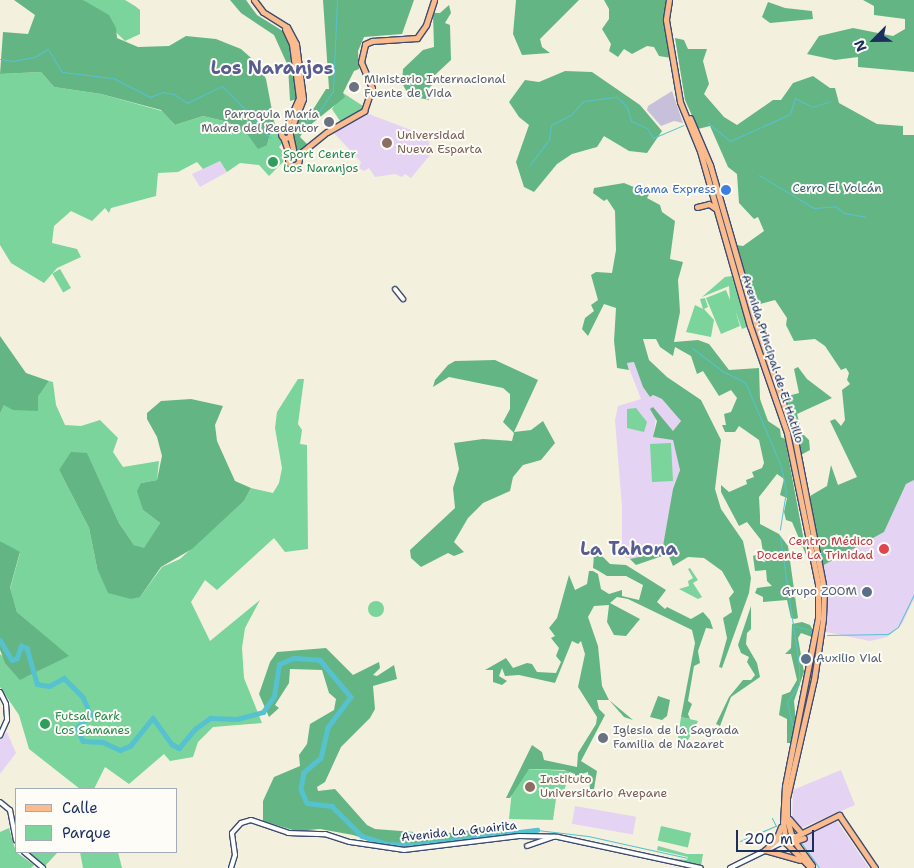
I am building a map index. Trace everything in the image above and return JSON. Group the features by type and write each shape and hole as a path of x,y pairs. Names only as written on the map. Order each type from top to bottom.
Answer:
{"main road":[{"path":"250,0 261,15 285,29 291,39 299,98 288,132 294,155"},
{"path":"254,0 263,12 287,27 296,44 303,99 288,132 283,137 294,155"},
{"path":"294,155 327,132 364,111 372,88 361,62 365,44 375,40 417,38 426,25 434,0"},
{"name":"Avenida Principal de El Hatillo","path":"671,0 666,20 680,102 700,151 750,326 787,433 819,595 814,643 785,786 783,822 785,841 812,868"},
{"name":"Avenida Principal de El Hatillo","path":"671,0 669,21 683,101 710,165 756,324 792,429 824,589 823,619 814,679 789,786 787,815 792,838 812,868"},
{"path":"697,207 709,204 716,209"},
{"path":"787,815 801,837 799,847"},
{"path":"785,841 801,837 838,816 874,868"},
{"path":"783,822 792,838"},
{"path":"765,850 776,840 783,822"},
{"path":"765,850 780,852 805,862"}],"street":[{"path":"395,289 403,298"},
{"path":"0,692 6,704 7,720 0,736"},
{"path":"0,802 11,812 15,834"},
{"name":"Avenida La Guairita","path":"231,868 235,855 232,832 239,824 249,820 288,833 325,834 350,842 404,850 530,835 553,836 701,868"},
{"path":"530,835 526,846 553,836"},
{"path":"730,868 785,841"},
{"path":"25,853 43,868"}],"shaded area":[{"path":"672,91 683,123 674,121 661,126 647,110 648,106"},
{"name":"Universidad Nueva Esparta","path":"366,113 419,133 429,141 430,155 411,178 405,174 402,177 395,174 375,177 369,168 364,171 359,168 361,162 334,133"},
{"path":"220,161 227,172 200,187 192,174"},
{"path":"635,362 643,387 650,397 652,395 662,399 681,421 673,431 656,416 654,434 673,440 681,463 663,546 657,553 630,559 625,557 622,546 622,507 615,420 618,406 641,399 627,363"},
{"name":"Centro Médico Docente La Trinidad","path":"914,480 914,599 902,624 887,637 870,641 826,632 828,596 822,566 884,532 906,484"},
{"path":"7,732 16,753 0,774 0,739"},
{"path":"841,770 855,805 799,829 792,821 793,790"},
{"path":"575,806 636,817 633,834 572,824"},
{"path":"836,820 869,868 819,868 799,836"}],"green space":[{"path":"14,0 83,0 109,15 116,28 117,38 138,47 169,46 186,36 216,39 241,49 257,63 266,79 274,121 267,145 258,149 248,135 228,122 203,116 175,125 161,110 101,94 54,87 41,72 0,74 3,32 28,34 35,15"},
{"path":"83,0 125,0 140,10 140,34 125,41"},
{"path":"230,0 246,0 257,15 286,33 290,44 297,99 290,101 288,66 274,35 241,13"},
{"path":"323,0 414,0 402,34 364,37 358,51 359,69 354,71 343,93 345,97 304,130 300,137 308,145 297,153 292,135 302,113 314,108 326,89 329,89"},
{"path":"516,0 579,0 540,39 542,47 550,53 522,55 513,34"},
{"path":"604,0 668,0 664,18 671,58 659,56 654,47 647,46 632,54 624,49 618,57 609,51 611,44 602,29 609,19 609,9"},
{"path":"863,0 914,0 914,72 858,67 858,57 835,60 807,54 819,36 853,28 893,36 905,29 905,19 874,15 874,6"},
{"path":"768,2 785,8 812,11 813,19 770,23 762,17"},
{"path":"449,5 451,13 445,23 450,25 451,60 435,75 433,84 427,90 429,100 415,97 408,94 402,83 403,69 423,50 434,47 433,13 440,13"},
{"name":"Cerro El Volcán","path":"675,38 684,40 688,49 707,49 703,61 709,84 704,94 724,117 737,125 773,100 781,100 793,83 813,76 830,88 835,88 839,103 877,124 903,126 903,135 914,135 914,480 906,484 884,532 822,566 810,496 827,486 831,465 838,485 857,477 830,421 835,419 841,426 845,420 842,390 850,384 847,380 849,373 846,368 841,370 825,346 815,339 794,341 786,325 787,318 775,300 756,305 751,295 736,245 743,246 764,231 758,217 754,219 739,203 737,174 728,167 710,126 698,129 685,100"},
{"path":"565,71 592,72 640,105 662,131 647,153 629,151 604,136 597,147 572,154 557,164 534,192 524,187 516,162 529,125 519,117 509,102 525,80 539,82"},
{"path":"41,72 54,87 101,94 162,111 175,125 203,116 228,122 267,145 274,121 283,142 279,147 284,153 283,162 269,176 259,165 240,163 227,172 220,161 203,169 197,162 178,172 158,173 156,196 111,208 109,213 105,208 92,221 71,211 54,226 52,243 77,249 81,257 57,268 44,283 11,263 0,245 0,74"},
{"path":"343,93 363,106 359,115 342,124 332,109"},
{"path":"624,183 641,190 648,187 651,191 647,198 660,205 662,212 675,221 670,259 683,262 678,280 680,312 674,342 698,340 709,344 729,370 759,368 760,399 768,421 780,429 781,437 785,439 807,557 792,522 786,520 784,512 787,498 780,495 784,479 777,474 759,497 760,524 779,534 788,546 798,618 795,619 791,618 787,600 763,602 763,597 755,593 757,588 772,586 767,581 766,570 755,571 753,556 763,552 761,540 747,522 739,526 721,492 721,485 729,492 747,484 746,480 754,477 752,472 762,468 764,463 759,440 739,426 735,432 725,432 722,425 726,425 724,414 731,412 737,398 731,390 719,396 703,371 697,374 691,356 675,347 673,356 660,347 656,339 643,339 649,360 667,377 701,400 721,440 715,489 721,509 743,541 751,578 749,593 722,668 719,667 727,638 723,618 732,612 729,598 734,592 722,571 704,558 688,557 673,566 668,554 636,565 630,559 657,553 663,546 673,489 680,470 673,440 653,437 657,421 650,409 653,407 673,431 681,421 662,399 653,395 650,397 643,387 634,362 627,363 629,370 617,368 614,341 616,308 604,304 588,336 582,329 585,318 594,311 591,305 598,300 591,275 596,272 612,273 616,250 615,211 607,199 604,201 593,193 594,188"},
{"path":"60,269 71,288 63,293 52,274"},
{"path":"732,276 747,327 742,329 735,310 740,326 721,334 706,298 726,290 730,300 729,286 702,297 725,277"},
{"path":"705,298 708,307 704,309 714,320 711,337 686,332 695,305 703,309 700,299"},
{"path":"0,336 26,373 49,381 38,397 38,411 13,410 4,405 0,414"},
{"path":"495,360 538,380 514,432 531,430 543,421 555,443 541,460 523,465 513,477 510,491 483,503 468,518 454,542 464,552 454,556 448,553 421,567 411,558 410,550 455,508 453,488 459,469 454,443 483,439 512,441 514,433 503,422 510,409 510,394 503,388 449,377 433,387 435,380 448,365 455,361"},
{"path":"798,367 807,379 832,398 797,414 802,433 809,440 810,450 801,455 784,397 799,393 794,369"},
{"path":"298,379 304,379 298,424 302,430 300,444 307,445 308,549 285,552 274,538 217,590 205,580 191,602 210,641 260,600 245,628 242,648 244,678 262,723 213,727 198,742 193,757 170,761 164,754 129,784 105,767 94,788 79,788 29,749 19,715 0,687 0,654 26,677 68,656 17,612 10,589 20,553 0,541 0,414 4,405 38,397 49,381 53,382 56,405 65,425 81,426 100,420 118,438 113,452 123,467 159,461 157,480 141,483 143,510 160,523 144,549 134,545 119,523 87,454 59,470 89,528 97,568 140,597 162,567 180,559 244,501 251,488 273,493 279,483 282,468 275,428 277,412"},
{"path":"191,399 223,406 215,425 217,441 235,481 251,488 244,501 192,549 161,567 140,597 131,599 108,593 97,568 89,528 59,470 71,452 87,453 119,523 134,545 144,548 160,523 143,510 137,491 141,483 157,480 162,456 157,437 147,419 147,413 161,401"},
{"path":"636,408 647,422 644,432 627,428 627,409"},
{"path":"671,443 673,481 652,482 650,444"},
{"path":"0,541 20,552 10,588 17,612 69,656 20,680 5,663 0,650"},
{"path":"594,554 602,556 610,564 626,565 666,590 657,602 665,609 667,607 691,619 703,612 710,620 713,629 706,628 698,651 700,663 694,666 688,701 692,704 688,714 690,719 681,717 695,643 692,630 628,599 617,597 610,603 640,619 626,636 614,635 607,622 609,605 594,606 588,617 598,646 602,686 609,700 597,700 599,709 605,715 581,761 597,771 594,789 590,789 588,772 579,775 575,781 575,774 564,770 529,769 510,798 506,798 532,745 542,752 544,760 577,767 578,753 596,724 597,717 578,687 585,654 581,641 578,644 572,641 555,683 519,675 505,676 502,668 499,676 507,681 502,685 493,682 493,670 485,670 506,658 513,668 527,663 532,664 537,672 556,673 561,662 556,656 559,648 551,638 555,636 549,628 557,618 569,575 575,590 587,584 589,571 593,571 598,574 601,589 609,594 622,590 622,596 639,600 643,585 626,576 607,576 593,568"},
{"path":"690,568 698,580 693,583 702,597 698,599 679,589 689,586 688,581 693,578 688,569"},
{"path":"376,601 382,603 384,609 382,615 376,617 370,615 368,609 370,603"},
{"path":"751,606 751,629 747,633 746,644 757,663 760,677 731,697 720,726 716,724 729,697 743,680 751,680 755,675 747,662 749,657 741,653 738,645"},
{"path":"802,622 810,625 813,630 812,637 801,633 798,638 804,672 794,701 796,723 792,743 787,743 787,719 779,715 782,695 790,692 797,680 791,654 785,654 791,648 792,624"},
{"path":"326,648 353,675 379,662 380,668 373,675 377,676 394,665 397,679 373,686 375,709 370,718 341,747 325,782 317,787 318,791 335,789 367,825 375,829 440,834 506,826 505,833 429,845 387,846 353,835 320,829 296,831 263,821 263,801 274,777 300,766 299,755 307,744 310,724 334,710 336,699 329,693 322,670 290,669 289,683 275,705 279,708 269,717 259,694 270,662 277,652"},
{"path":"658,696 670,700 667,716 662,720 650,717"},
{"path":"609,700 633,720 624,717"},
{"path":"681,717 698,721 688,740 677,745"},
{"path":"524,769 570,771 565,788 556,799 553,820 509,819 512,790"},
{"path":"661,826 691,833 688,848 658,841"},
{"path":"9,828 15,853 34,865 31,868 0,868 0,832"},
{"path":"658,846 687,854 703,854 701,866 656,857 687,860 688,857 657,850"},
{"path":"28,853 57,853 44,867"},
{"path":"80,853 118,853 122,868 83,868"}],"waterway":[{"path":"294,133 320,110 333,91 337,0"},
{"path":"0,59 13,61 34,57 48,49 62,72 113,78 150,97 163,92 174,94 187,103 222,86 253,117 260,130 272,138"},
{"path":"529,166 549,139 551,125 571,115 583,101 617,97 627,107 631,121 647,128 653,138 683,125"},
{"path":"708,123 730,141 790,114 795,98 812,107 830,101"},
{"path":"759,175 814,208 835,206 844,213 866,217"},
{"path":"692,348 722,371 745,382 781,466 786,491 780,530"},
{"path":"780,537 799,665 799,684 787,702 793,729 790,740"},
{"path":"827,635 888,634 898,627 914,594"},
{"path":"795,626 810,630"},
{"path":"0,640 12,660 17,658 21,646 27,648 37,684 49,686 64,678 83,697 91,715 77,728 83,741 103,742 120,750 130,746 153,718 172,744 179,748 195,729 210,718 237,719 263,712 274,696 279,664 294,658 320,660 351,697 328,728 321,758 304,773 301,789 307,803 332,806 362,836 387,844 414,845 537,830"},
{"path":"740,841 776,826 772,818"},
{"path":"537,830 588,836 687,858"},
{"path":"801,842 819,868"}],"place":[{"name":"Ministerio Internacional Fuente de Vida","path":"354,87"},
{"name":"Parroquia María Madre del Redentor","path":"329,122"},
{"name":"Universidad Nueva Esparta","path":"387,143"},
{"name":"Sport Center Los Naranjos","path":"273,162"},
{"name":"Gama Express","path":"726,190"},
{"name":"Centro Médico Docente La Trinidad","path":"884,549"},
{"name":"Grupo ZOOM","path":"867,592"},
{"name":"Auxilio Vial","path":"806,659"},
{"name":"Futsal Park Los Samanes","path":"45,724"},
{"name":"Iglesia de la Sagrada Familia de Nazaret","path":"603,738"},
{"name":"Instituto Universitario Avepane","path":"530,787"}],"district":[{"name":"Los Naranjos","path":"272,68"},
{"name":"La Tahona","path":"629,549"}]}
